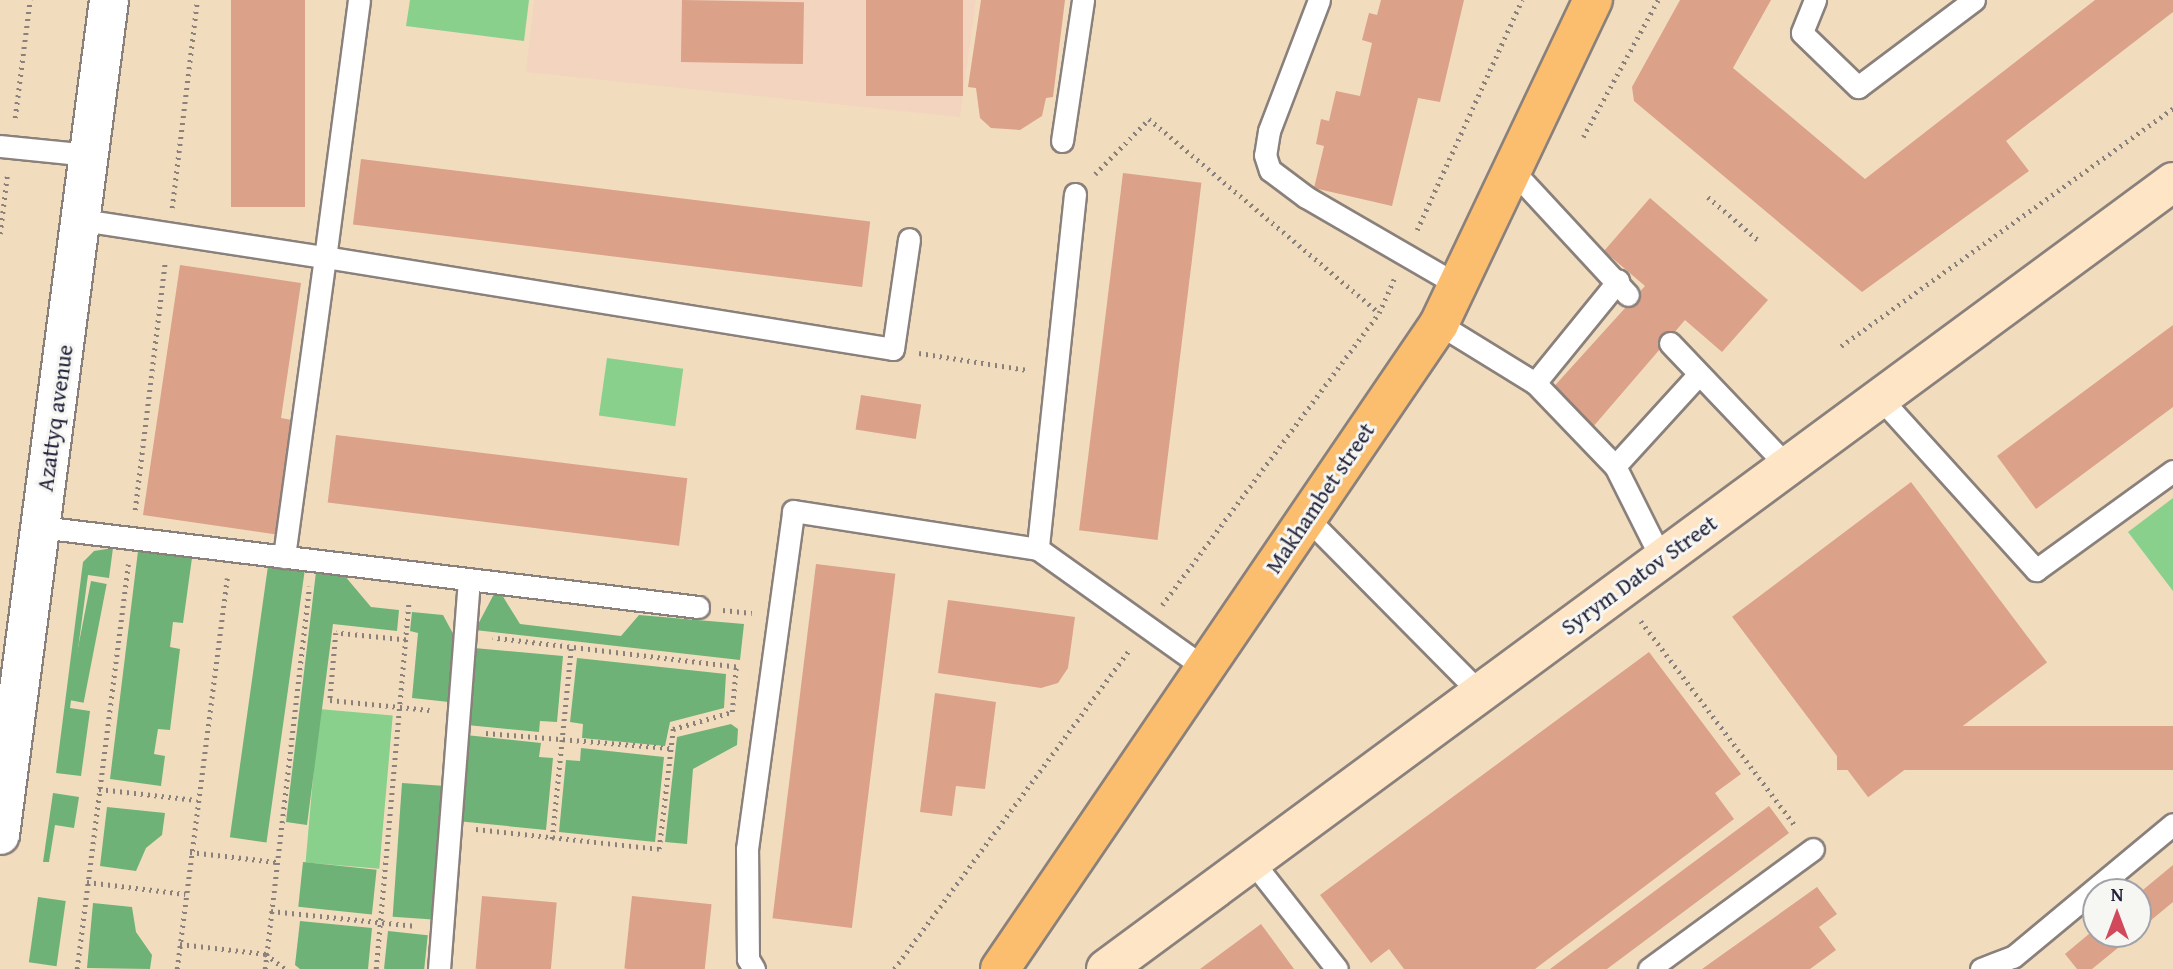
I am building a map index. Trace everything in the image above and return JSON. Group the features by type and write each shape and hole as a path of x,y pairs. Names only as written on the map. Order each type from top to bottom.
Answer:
{"main road":[{"name":"Makhambet street","path":"1000,969 1439,324 1514,173 1593,0"},
{"name":"Syrym Datov Street","path":"1106,969 2173,182"}],"street":[{"name":"Azattyq avenue","path":"0,835 109,0"}],"lane":[{"path":"284,557 359,0"},
{"path":"1062,141 1083,0"},
{"path":"1319,0 1269,131 1265,156 1270,170 1458,285"},
{"path":"1815,0 1802,33 1858,87 1975,0"},
{"path":"0,146 89,156"},
{"path":"1514,173 1623,288 1535,383"},
{"path":"1038,549 1075,194"},
{"path":"82,220 893,349 909,239"},
{"path":"1439,324 1535,383 1615,466 1661,558"},
{"path":"1670,343 1788,467"},
{"path":"1615,466 1698,375"},
{"path":"1881,399 2036,570 2173,471"},
{"path":"754,969 748,959 747,849 793,511 1038,549 1205,668"},
{"path":"1307,518 1479,692"},
{"path":"40,527 698,607"},
{"path":"439,969 469,579"},
{"path":"1998,967 2173,824"},
{"path":"1649,969 1812,849"},
{"path":"1252,861 1337,969"}],"path":[{"path":"77,969 197,0"},
{"path":"894,969 1379,313 1522,0"},
{"path":"1583,137 1658,0"},
{"path":"1841,346 2173,108"},
{"path":"1075,194 1149,120 1379,313"},
{"path":"1708,197 1758,240"},
{"path":"893,349 1056,374"},
{"path":"177,969 196,800 231,552"},
{"path":"265,969 312,559"},
{"path":"376,969 411,572"},
{"path":"1618,590 1812,849"},
{"path":"698,607 779,615"},
{"path":"405,640 336,633 330,700 400,707 458,722 562,740 670,748"},
{"path":"451,825 552,839 659,849 673,729 732,712 736,667 465,634"},
{"path":"552,839 571,647"},
{"path":"99,789 196,800"},
{"path":"190,852 276,862"},
{"path":"87,882 185,894"},
{"path":"271,911 443,929"},
{"path":"180,944 266,954 285,969"}],"shaded area":[{"path":"534,0 976,0 960,117 526,72"}],"green space":[{"path":"410,0 529,0 524,41 406,26"},
{"path":"607,358 683,369 675,426 599,415"},
{"path":"2173,498 2173,591 2128,532"},
{"path":"113,548 109,578 88,575 70,708 90,711 81,776 56,773 83,562 94,551"},
{"path":"138,551 192,558 183,623 173,622 170,647 180,649 170,730 158,729 154,754 165,756 161,786 110,779"},
{"path":"268,566 305,571 267,842 230,837"},
{"path":"316,572 344,575 371,607 399,610 397,631 333,624 307,825 286,822"},
{"path":"91,581 107,584 84,703 68,700"},
{"path":"494,594 502,595 520,624 621,636 639,615 744,624 740,660 475,630"},
{"path":"412,612 443,615 456,639 449,702 412,698 418,633 410,631"},
{"path":"474,648 563,656 557,722 540,721 539,732 467,725"},
{"path":"577,658 726,674 724,708 670,722 665,746 582,738 583,724 570,722"},
{"path":"319,709 393,715 379,869 306,862"},
{"path":"731,724 738,729 737,745 693,769 687,844 665,842 677,737"},
{"path":"466,735 541,743 539,757 553,758 546,830 457,821"},
{"path":"581,748 664,757 655,842 559,832 566,760 580,761"},
{"path":"402,783 442,786 433,919 393,917"},
{"path":"53,793 79,797 74,828 55,825 49,862 43,862"},
{"path":"107,807 165,813 162,835 146,848 136,871 100,866"},
{"path":"303,862 377,870 372,914 298,907"},
{"path":"38,897 66,901 57,966 29,962"},
{"path":"93,903 132,907 136,932 152,955 150,969 87,968"},
{"path":"300,921 372,928 368,969 300,969 295,965"},
{"path":"388,931 428,935 424,969 384,969"}],"building":[{"path":"231,0 305,0 305,207 231,207"},
{"path":"682,0 804,2 803,64 681,62"},
{"path":"866,0 963,0 963,96 866,96"},
{"path":"981,0 1065,0 1053,97 1046,98 1042,116 1020,130 991,128 980,118 976,88 968,87"},
{"path":"1381,0 1464,0 1440,102 1418,98 1392,206 1314,188 1324,146 1316,144 1321,119 1329,121 1336,91 1360,96 1372,43 1362,40 1369,13 1377,15"},
{"path":"1680,0 1771,0 1733,68 1865,179 2095,0 2173,0 2173,12 2006,141 2029,171 1862,292 1634,101 1632,87"},
{"path":"361,159 870,222 862,287 353,225"},
{"path":"1123,173 1201,183 1158,540 1079,530"},
{"path":"1650,198 1768,300 1722,352 1685,320 1586,435 1549,392 1645,286 1604,251"},
{"path":"180,265 301,283 281,418 297,421 280,535 143,515"},
{"path":"2173,325 2173,407 2036,509 1997,456"},
{"path":"861,395 921,405 916,439 856,430"},
{"path":"336,435 687,478 679,546 328,502"},
{"path":"1911,482 2047,662 1868,797 1732,617"},
{"path":"816,564 895,574 852,928 772,918"},
{"path":"948,600 1075,617 1068,668 1058,683 1041,688 938,673"},
{"path":"1649,652 1741,774 1715,793 1734,819 1535,969 1404,969 1389,949 1371,963 1320,895"},
{"path":"935,693 996,702 985,789 956,786 952,816 920,812"},
{"path":"1837,726 2173,726 2173,770 1837,770"},
{"path":"1769,806 1789,833 1607,969 1550,969"},
{"path":"2173,865 2173,902 2152,919 2152,882"},
{"path":"1817,887 1837,914 1819,927 1836,950 1810,969 1702,969"},
{"path":"482,896 557,903 551,969 476,969"},
{"path":"632,896 712,904 705,969 624,969"},
{"path":"1261,924 1294,969 1200,969"},
{"path":"2082,940 2082,948 2118,948 2092,969 2077,969 2065,954"}]}
